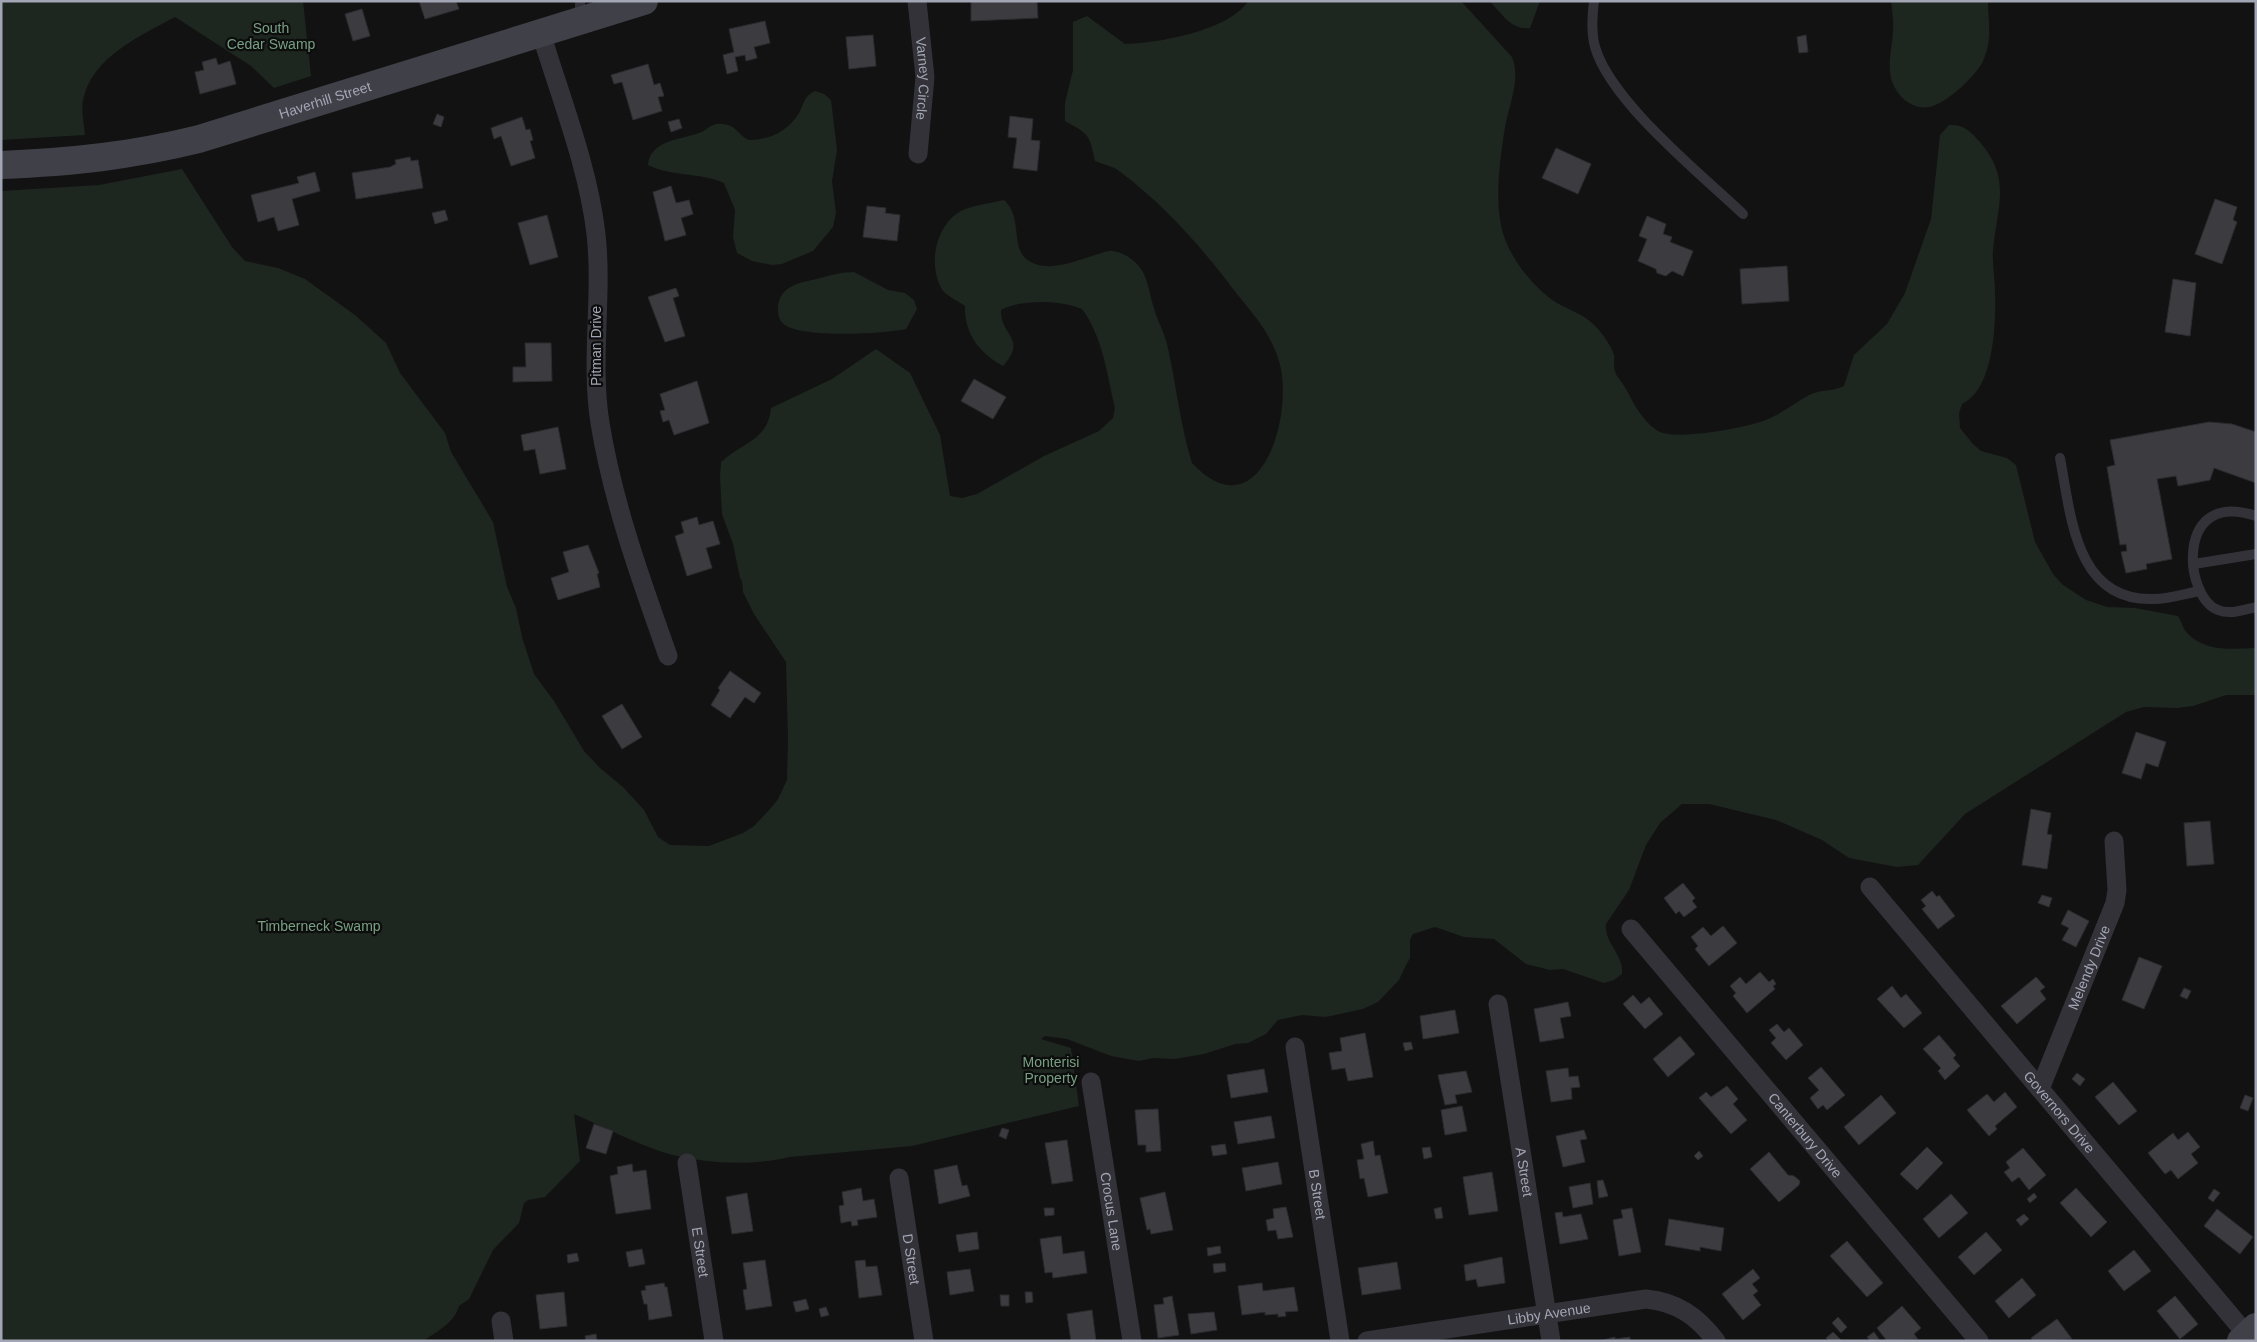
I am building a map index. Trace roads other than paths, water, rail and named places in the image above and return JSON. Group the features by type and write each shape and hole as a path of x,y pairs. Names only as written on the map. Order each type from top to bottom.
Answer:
{"street":[{"name":"Haverhill Street","path":"1,165 85,161 159,149 247,126 541,33 580,11 644,1"},
{"name":"Varney Circle","path":"917,1 925,77 918,154"},
{"name":"Pitman Drive","path":"541,33 584,174 595,224 597,254 596,393 608,464 639,575 668,656"},
{"name":"Melendy Drive","path":"2040,1089 2115,903 2117,890 2114,842"},
{"name":"Governors Drive","path":"1870,888 2248,1334"},
{"name":"Canterbury Drive","path":"1631,929 1979,1341"},
{"name":"A Street","path":"1498,1004 1550,1341"},
{"name":"B Street","path":"1295,1047 1340,1341"},
{"name":"Crocus Lane","path":"1091,1082 1132,1341"},
{"name":"E Street","path":"687,1163 714,1341"},
{"name":"D Street","path":"899,1178 924,1341"},
{"name":"Libby Avenue","path":"1367,1341 1629,1300 1654,1300 1678,1306 1692,1315 1716,1341"},
{"path":"501,1321 504,1341"}],"lane":[{"path":"1594,1 1592,27 1595,47 1605,70 1614,84 1630,104 1672,148 1743,214"},
{"path":"2060,458 2080,550 2092,571 2100,580 2120,593 2143,599 2166,598 2199,591"},
{"path":"2256,516 2234,511 2214,515 2207,519 2196,534 2194,564 2199,591 2207,604 2220,611 2230,612 2256,607"},
{"path":"2194,564 2256,554"}],"park label":[{"name":"South Cedar Swamp","path":"271,36"},
{"name":"Timberneck Swamp","path":"319,926"},
{"name":"Monterisi Property","path":"1051,1070"}]}
